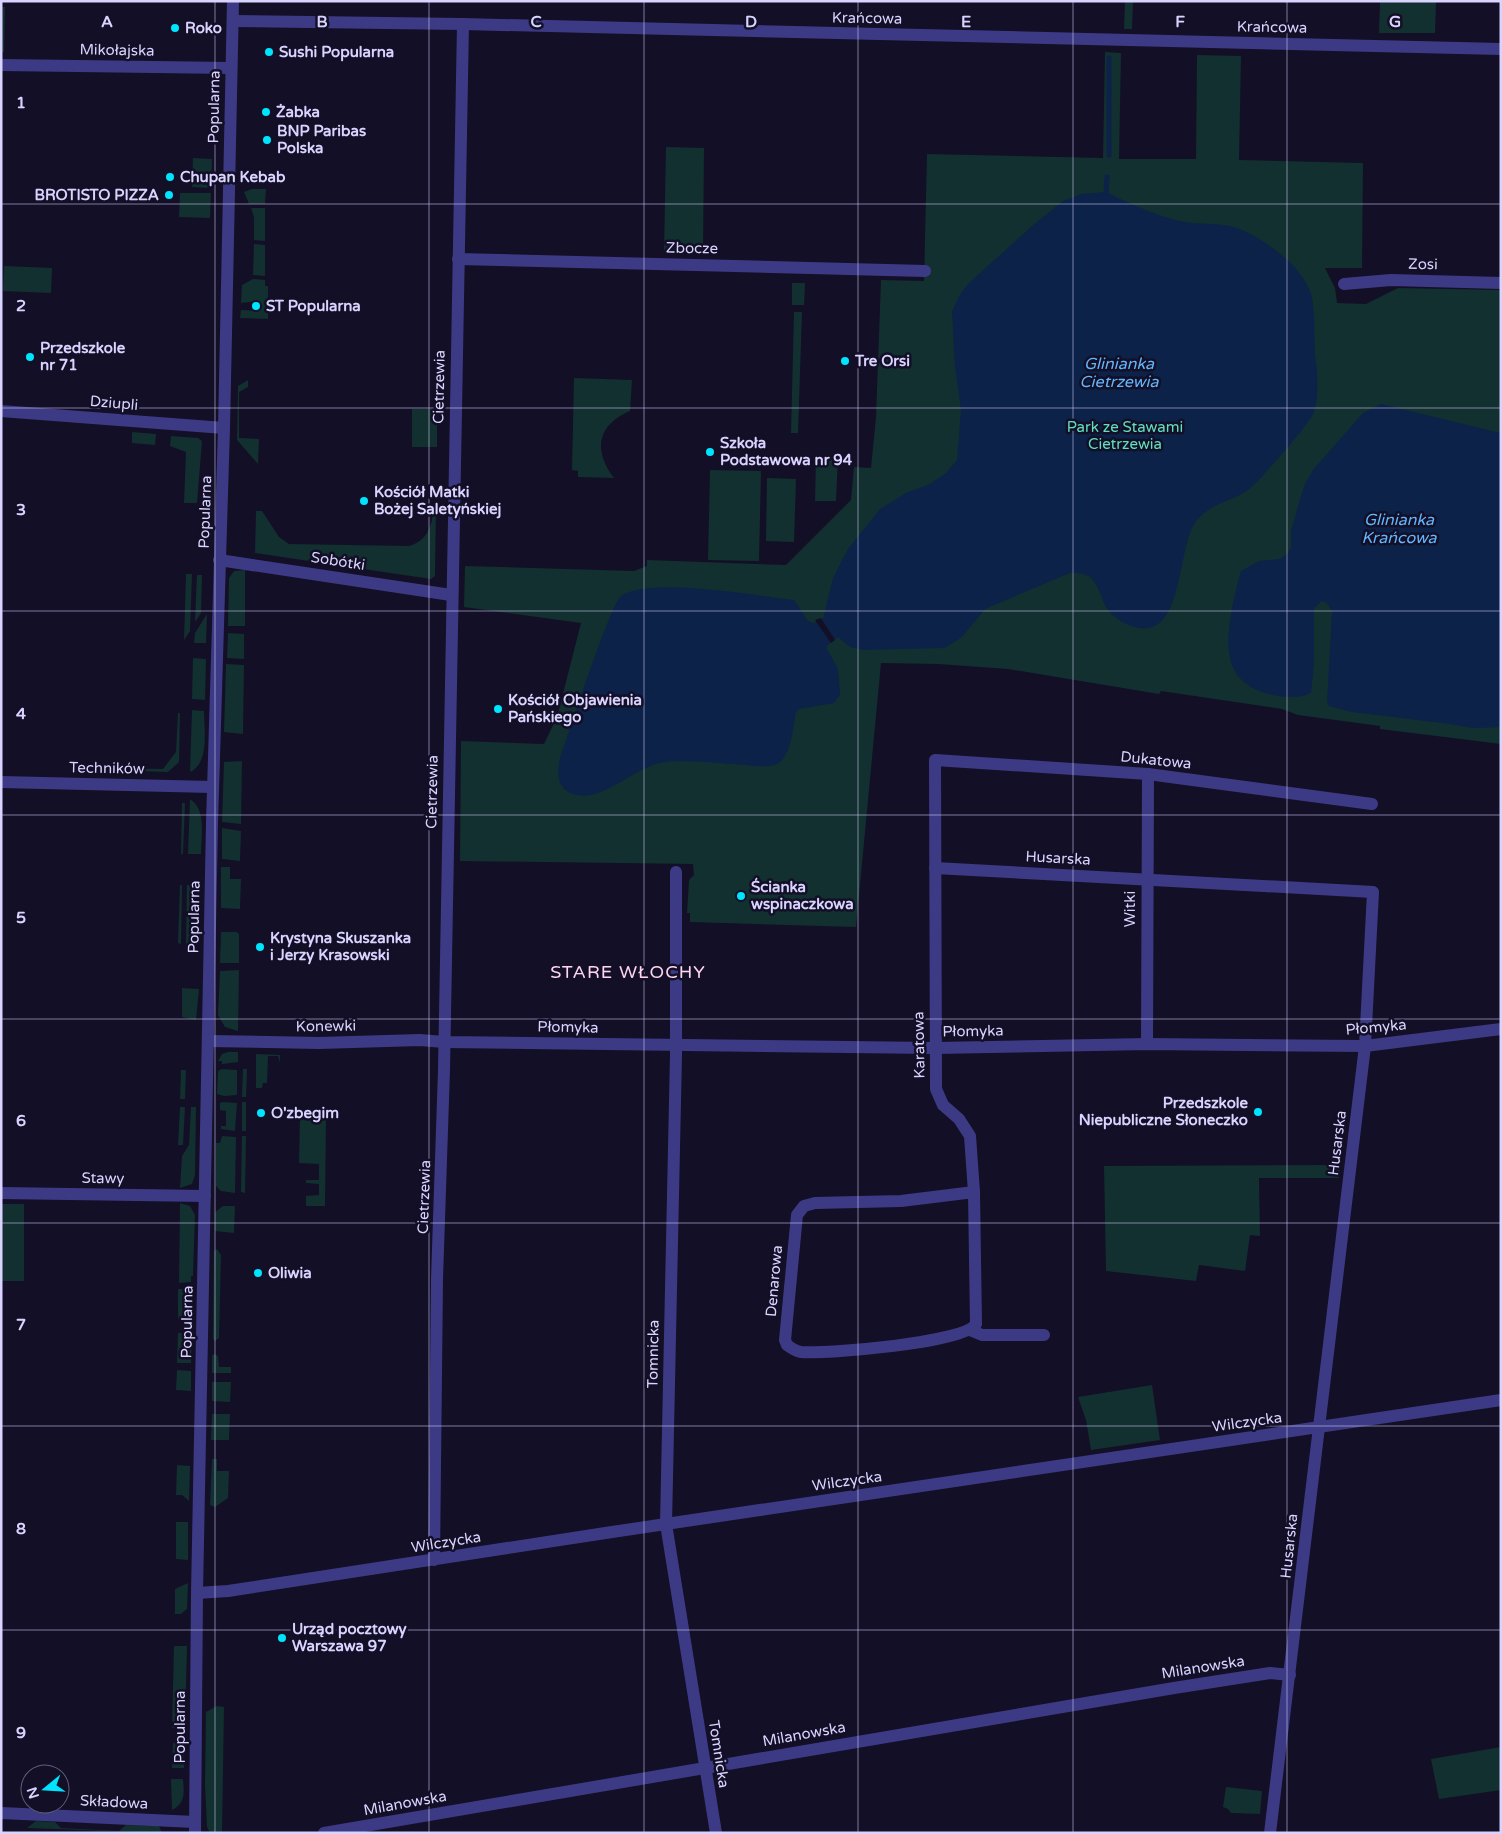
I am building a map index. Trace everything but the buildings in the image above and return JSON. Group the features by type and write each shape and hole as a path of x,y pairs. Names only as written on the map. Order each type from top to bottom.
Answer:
{"street":[{"name":"Popularna","path":"195,1827 197,1592 212,786 224,428 233,1"},
{"name":"Krańcowa","path":"233,21 463,24 1501,49"},
{"name":"Cietrzewia","path":"434,1560 437,1279 444,1042 463,24"},
{"name":"Mikołajska","path":"1,65 231,68"},
{"name":"Zbocze","path":"458,259 925,271"},
{"name":"Zosi","path":"1344,284 1391,280 1501,282"},
{"name":"Dziupli","path":"1,412 224,428"},
{"name":"Sobótki","path":"219,560 451,595"},
{"name":"Dukatowa","path":"935,760 1148,774 1372,804"},
{"name":"Karatowa","path":"935,760 934,1048 936,1089 939,1099 960,1119 970,1136 974,1192 977,1318 976,1324 970,1330"},
{"name":"Witki","path":"1147,1044 1146,879 1148,774"},
{"name":"Techników","path":"1,782 212,786"},
{"name":"Husarska","path":"935,868 1373,892 1365,1046 1270,1833"},
{"name":"Tomnicka","path":"676,872 676,1045 666,1524 716,1833"},
{"name":"Płomyka","path":"444,1042 934,1048 1147,1044 1365,1046 1501,1029"},
{"name":"Konewki","path":"208,1041 319,1043 420,1040 444,1042"},
{"name":"Denarowa","path":"974,1192 901,1201 815,1203 804,1206 797,1215 786,1340 791,1348 801,1352 880,1348 970,1330 982,1335 1044,1335"},
{"name":"Stawy","path":"1,1193 205,1196"},
{"name":"Wilczycka","path":"197,1592 228,1591 1501,1400"},
{"name":"Milanowska","path":"324,1833 1174,1688 1270,1673 1290,1675"},
{"name":"Składowa","path":"1,1813 195,1827"}],"green space":[{"path":"1125,1 1133,1 1132,29 1124,29"},
{"path":"1380,1 1436,1 1435,33 1379,33"},
{"path":"1,7 5,7 4,52 1,52"},
{"name":"Park ze Stawami Cietrzewia","path":"1105,52 1121,53 1119,159 1196,159 1197,55 1241,56 1239,160 1363,163 1362,268 1325,268 1335,288 1337,303 1366,304 1398,288 1501,290 1501,744 1380,729 1380,726 1298,715 1282,709 1161,691 1159,694 1008,669 938,664 881,663 856,927 690,922 690,913 687,913 689,880 694,875 693,864 460,861 461,741 544,744 557,717 581,623 464,607 465,566 634,571 647,566 647,560 786,565 851,500 854,467 871,468 876,417 881,280 924,281 927,154 1103,158"},
{"path":"666,147 704,148 703,253 664,252"},
{"path":"193,158 212,159 211,188 192,187"},
{"path":"252,189 266,189 265,204 249,204 244,192"},
{"path":"180,193 211,193 210,218 179,217"},
{"path":"251,208 265,208 265,241 254,240 254,217"},
{"path":"254,244 265,245 265,276 253,275"},
{"path":"4,266 52,268 51,293 3,291"},
{"path":"253,279 265,280 265,286 268,286 268,319 240,318 241,310 259,311 259,301 241,303 242,285"},
{"path":"792,283 805,283 804,305 792,305"},
{"path":"794,312 802,312 798,433 791,433"},
{"path":"574,378 632,380 630,411 611,423 602,439 603,458 614,478 578,477 578,471 572,470"},
{"path":"248,380 248,387 239,392 239,438 259,439 258,464 237,440 238,386"},
{"path":"412,409 437,409 437,447 412,447"},
{"path":"132,432 156,434 155,445 132,443"},
{"path":"171,436 198,438 202,441 197,503 184,503 186,452 170,446"},
{"path":"816,457 838,458 836,501 815,501"},
{"path":"710,470 761,471 759,561 708,560"},
{"path":"767,478 796,479 794,542 766,541"},
{"path":"434,502 436,502 435,576 431,579 255,553 256,511 262,511 279,537 289,544 409,546 426,535 433,516"},
{"path":"245,570 245,626 228,626 229,578 234,571"},
{"path":"186,574 192,574 190,631 184,640"},
{"path":"197,575 202,575 201,613 195,622"},
{"path":"207,614 206,643 194,643 195,633"},
{"path":"228,633 244,634 244,659 227,658"},
{"path":"193,658 206,659 205,700 192,699"},
{"path":"226,664 244,665 243,734 224,732"},
{"path":"192,710 204,711 205,736 201,761 190,772"},
{"path":"178,713 180,713 179,762 168,772 104,770 104,768 163,769 176,752"},
{"path":"242,761 241,824 222,822 224,762"},
{"path":"190,799 199,810 201,817 201,854 188,854"},
{"path":"182,803 185,803 183,854 181,854"},
{"path":"222,828 241,831 240,861 222,859"},
{"path":"221,867 230,867 230,879 241,879 240,909 221,908"},
{"path":"180,885 182,885 181,944 178,943"},
{"path":"187,885 200,886 199,944 186,944"},
{"path":"221,932 237,932 239,934 239,963 220,963"},
{"path":"239,970 238,1031 225,1027 218,1015 220,971"},
{"path":"182,988 199,989 196,1020 182,1017"},
{"path":"238,1052 238,1062 222,1064 222,1061 218,1061 222,1054"},
{"path":"256,1054 280,1055 280,1063 278,1056 268,1056 267,1083 263,1083 262,1088 256,1088"},
{"path":"222,1069 237,1070 237,1095 224,1096 217,1094 218,1071"},
{"path":"243,1069 247,1069 246,1097 242,1097"},
{"path":"181,1070 186,1070 185,1099 180,1099"},
{"path":"242,1102 246,1102 246,1131 242,1131"},
{"path":"220,1103 237,1103 235,1131 221,1129 221,1126 226,1126 226,1111 220,1110"},
{"path":"180,1107 185,1107 183,1145 178,1145"},
{"path":"191,1107 196,1107 195,1175 192,1184 180,1188 182,1156 189,1145"},
{"path":"300,1115 326,1116 325,1206 306,1206 306,1196 319,1195 319,1184 306,1183 306,1180 319,1180 319,1164 299,1163"},
{"path":"222,1136 236,1137 235,1193 221,1191 216,1186 216,1143 220,1143"},
{"path":"242,1136 246,1136 245,1193 241,1192"},
{"path":"1340,1165 1339,1178 1259,1178 1260,1236 1250,1235 1245,1271 1199,1265 1196,1281 1106,1271 1104,1166"},
{"path":"180,1203 190,1206 195,1215 193,1276 191,1276 191,1282 179,1283"},
{"path":"1,1204 24,1204 24,1281 1,1281"},
{"path":"223,1206 235,1206 234,1233 215,1231 215,1212"},
{"path":"217,1249 221,1255 219,1338 215,1341 213,1339 214,1251"},
{"path":"178,1289 187,1289 191,1293 189,1317 186,1320 178,1319"},
{"path":"178,1333 192,1333 191,1363 177,1363"},
{"path":"214,1354 218,1356 219,1367 231,1367 231,1373 212,1373 212,1356"},
{"path":"177,1370 191,1371 191,1391 176,1390"},
{"path":"212,1382 231,1382 230,1402 212,1401"},
{"path":"1152,1385 1160,1440 1091,1450 1086,1420 1078,1397"},
{"path":"212,1414 230,1414 229,1440 211,1440"},
{"path":"212,1459 217,1459 217,1471 229,1471 228,1498 215,1507 210,1505"},
{"path":"177,1465 190,1466 189,1501 182,1495 176,1495"},
{"path":"176,1522 188,1522 188,1560 176,1559"},
{"path":"188,1583 187,1609 181,1614 175,1614 175,1589"},
{"path":"174,1646 187,1646 185,1722 180,1727 172,1728"},
{"path":"217,1706 224,1707 222,1833 210,1833 207,1827 205,1785 206,1712"},
{"path":"173,1743 179,1743 184,1747 184,1768 172,1768"},
{"path":"1501,1747 1501,1790 1439,1799 1431,1759"},
{"path":"171,1779 183,1779 184,1788 182,1801 172,1810"},
{"path":"1226,1787 1262,1791 1260,1814 1231,1813 1223,1807"},
{"path":"36,1821 55,1822 61,1828 119,1831 126,1825 159,1826 162,1833 27,1828"}],"water":[{"name":"Glinianka Cietrzewia","path":"1106,192 1143,209 1171,219 1225,225 1250,234 1283,256 1293,266 1308,286 1313,304 1317,400 1313,414 1296,438 1258,481 1243,493 1211,508 1196,521 1190,531 1174,597 1168,612 1160,623 1149,628 1137,628 1124,623 1108,610 1097,587 1089,576 1070,573 985,609 962,637 945,648 863,650 850,647 838,637 827,646 827,649 838,669 840,695 834,703 799,709 796,712 789,748 782,760 777,764 762,766 664,762 647,768 596,794 576,795 565,789 559,781 558,775 560,758 599,645 621,596 635,590 679,587 731,592 794,600 808,621 813,623 823,619 833,578 848,549 880,509 908,492 928,485 946,473 957,460 961,410 955,367 952,312 959,296 968,284 1032,226 1063,201 1081,194"},
{"name":"Glinianka Krańcowa","path":"1381,404 1501,433 1501,727 1473,728 1352,712 1329,706 1327,701 1332,611 1327,603 1322,601 1314,608 1314,664 1311,692 1300,697 1286,697 1260,691 1247,685 1238,676 1232,665 1228,639 1232,608 1241,571 1259,561 1280,559 1287,554 1291,548 1291,531 1304,486 1313,470 1363,413"}],"pier":[{"path":"821,618 835,640 831,643 815,620"}],"waterway":[{"path":"1109,58 1109,155"},
{"path":"1106,192 1107,177"}],"place":[{"name":"Roko","path":"175,28"},
{"name":"Sushi Popularna","path":"269,52"},
{"name":"Żabka","path":"266,112"},
{"name":"BNP Paribas Polska","path":"267,140"},
{"name":"Chupan Kebab","path":"170,177"},
{"name":"BROTISTO PIZZA","path":"169,195"},
{"name":"ST Popularna","path":"256,306"},
{"name":"Przedszkole nr 71","path":"30,357"},
{"name":"Tre Orsi","path":"845,361"},
{"name":"Szkoła Podstawowa nr 94","path":"710,452"},
{"name":"Kościół Matki Bożej Saletyńskiej","path":"364,501"},
{"name":"Kościół Objawienia Pańskiego","path":"498,709"},
{"name":"Ścianka wspinaczkowa","path":"741,896"},
{"name":"Krystyna Skuszanka i Jerzy Krasowski","path":"260,947"},
{"name":"Przedszkole Niepubliczne Słoneczko","path":"1258,1112"},
{"name":"O'zbegim","path":"261,1113"},
{"name":"Oliwia","path":"258,1273"},
{"name":"Urząd pocztowy Warszawa 97","path":"282,1638"}],"district":[{"name":"STARE WŁOCHY","path":"628,972"}]}
